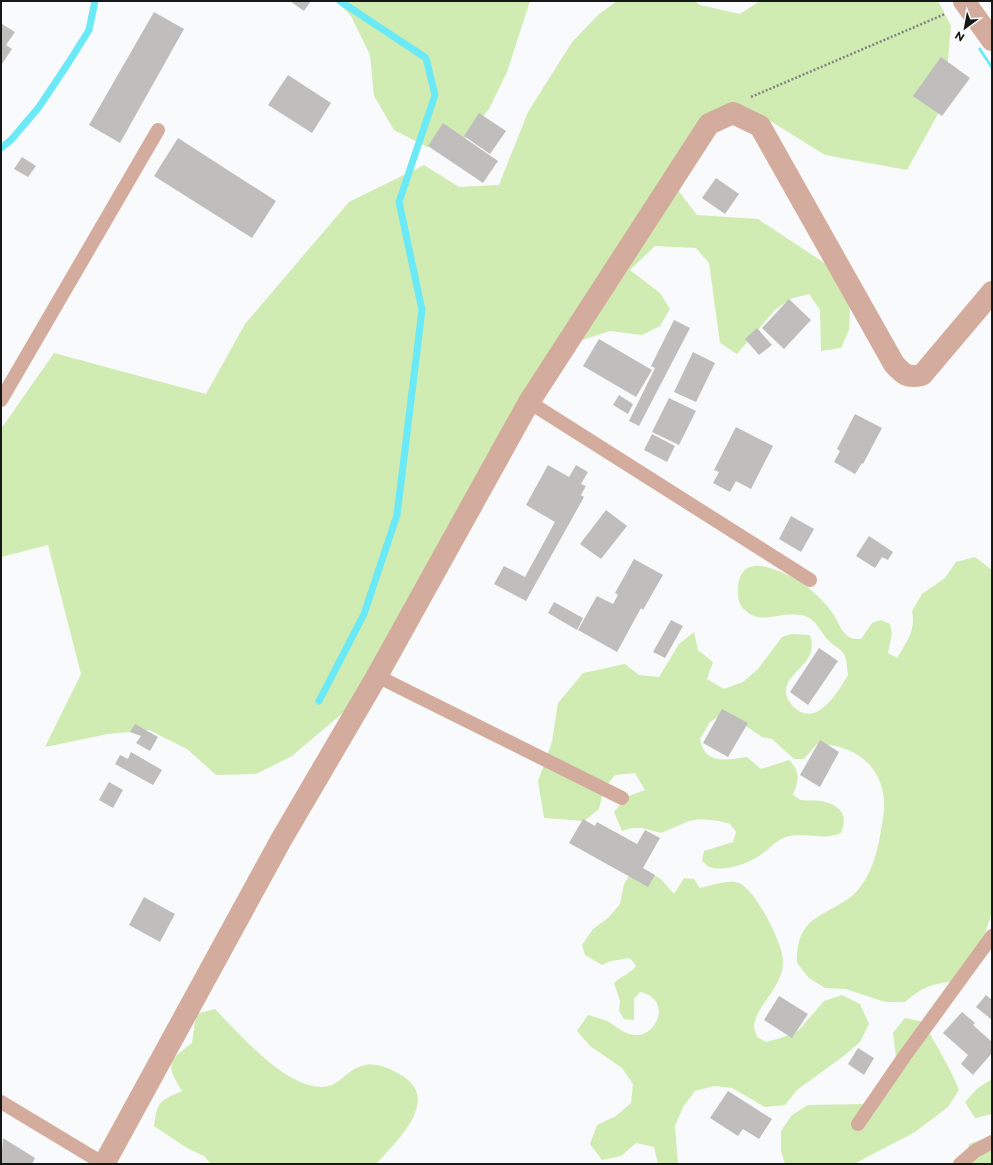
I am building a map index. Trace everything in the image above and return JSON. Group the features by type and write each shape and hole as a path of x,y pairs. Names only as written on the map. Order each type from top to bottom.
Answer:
{"street":[{"path":"966,3 990,32"},
{"path":"104,1164 281,840 377,676 529,402 709,124 732,113 760,126 894,364 903,373 912,377 922,375 992,292"}],"lane":[{"path":"1,400 158,130"},
{"path":"529,402 810,580"},
{"path":"377,676 622,798"},
{"path":"858,1124 904,1057 992,936"},
{"path":"1,1102 104,1164"},
{"path":"960,1164 975,1151 992,1142"}],"path":[{"path":"732,113 754,94 966,3"}],"green space":[{"path":"337,1 530,1 507,72 489,109 465,139 427,147 394,130 374,96 370,55 351,16"},
{"path":"617,1 695,1 700,5 740,14 760,1 938,1 951,26 944,103 907,170 825,155 759,114 716,121 674,185 697,215 758,219 838,272 850,310 849,330 841,348 821,351 820,310 809,294 790,299 775,310 737,354 720,343 709,263 696,248 655,246 630,270 660,293 670,309 660,326 642,335 610,331 573,343 383,679 292,756 256,774 216,775 187,749 149,730 108,734 45,747 81,674 48,545 1,557 1,429 54,353 206,394 245,324 349,202 424,165 459,187 499,185 528,112 572,42 599,14"},
{"path":"975,557 992,570 992,913 986,930 982,950 961,981 937,984 924,988 905,1002 885,1002 846,989 825,988 809,978 797,963 799,943 804,930 812,921 852,896 857,891 866,878 877,851 884,814 882,787 870,766 862,758 852,752 830,745 817,744 804,759 794,759 772,739 762,737 737,720 718,717 710,722 700,739 706,753 718,759 747,757 761,769 789,760 796,768 798,776 797,785 793,795 801,800 827,802 833,805 841,811 844,821 841,833 828,836 797,835 785,837 777,841 754,859 728,868 721,869 709,867 702,861 704,851 733,842 736,832 730,824 700,819 689,821 661,833 642,828 632,828 622,831 614,812 626,797 645,790 635,773 615,775 604,789 599,809 584,821 544,818 538,781 552,742 558,703 583,673 625,664 639,675 659,677 679,644 694,632 698,650 713,662 707,679 724,689 743,682 758,669 782,637 791,634 810,635 812,645 810,654 806,661 790,679 786,694 794,708 804,713 812,713 820,710 833,697 848,675 844,654 826,638 814,622 806,616 793,614 764,618 751,615 740,604 738,594 740,579 744,571 751,567 768,567 801,582 812,590 826,605 834,615 844,633 850,638 861,639 872,623 881,620 890,624 892,634 888,653 897,658 912,630 912,611 922,594 945,578 956,562"},
{"path":"643,869 661,879 674,894 684,878 694,879 700,888 725,882 735,882 746,887 753,895 774,931 779,943 783,962 779,980 756,1018 754,1025 757,1037 766,1042 798,1031 824,1001 842,995 860,1004 869,1024 860,1042 845,1055 797,1090 785,1105 765,1107 732,1088 714,1086 695,1091 683,1107 675,1126 678,1164 658,1164 654,1147 636,1143 621,1156 602,1160 590,1144 597,1125 616,1116 631,1103 633,1084 622,1068 590,1046 577,1031 588,1015 609,1022 627,1033 634,1035 642,1034 649,1031 655,1025 659,1009 656,1002 650,996 640,992 634,999 634,1020 624,1019 619,1011 620,1001 614,983 636,966 630,958 611,961 602,965 585,955 582,945 593,929 608,918 620,904 624,884 633,870"},
{"path":"215,1009 271,1064 296,1080 309,1085 319,1087 334,1084 351,1071 366,1065 380,1066 401,1075 413,1085 417,1096 417,1108 411,1121 394,1145 376,1164 211,1164 204,1156 187,1148 154,1126 160,1103 168,1097 182,1091 171,1069 174,1059 178,1054 192,1043 196,1014"},
{"path":"905,1018 924,1022 951,1072 959,1090 948,1107 915,1132 854,1164 785,1164 781,1151 781,1131 792,1115 808,1105 865,1104 898,1074 893,1033"},
{"path":"992,1079 992,1114 975,1118 965,1102 978,1088"},
{"path":"992,1136 992,1164 966,1164 969,1144"}],"water":[{"path":"980,47 992,65 992,70 978,49"}],"building":[{"path":"290,1 311,1 304,11"},
{"path":"154,12 184,29 120,143 89,125"},
{"path":"2,24 15,32 6,45 12,49 2,64"},
{"path":"941,57 970,78 942,116 913,96"},
{"path":"288,75 331,103 312,133 268,105"},
{"path":"479,113 506,131 490,154 464,136"},
{"path":"443,123 498,161 483,183 428,146"},
{"path":"178,138 276,201 252,238 154,176"},
{"path":"22,157 36,166 28,177 14,169"},
{"path":"716,178 739,194 725,214 702,198"},
{"path":"789,299 811,320 784,349 762,328"},
{"path":"674,320 690,328 639,426 629,421 655,368 651,366"},
{"path":"757,328 772,345 759,355 745,339"},
{"path":"599,339 652,370 636,397 583,366"},
{"path":"693,352 715,363 696,402 674,392"},
{"path":"619,395 633,404 628,414 613,405"},
{"path":"669,398 696,411 679,445 652,432"},
{"path":"855,414 882,428 863,464 862,463 855,474 834,462 840,451 837,449"},
{"path":"736,427 773,446 751,489 736,481 730,492 713,483 719,472 714,470"},
{"path":"652,434 675,446 667,462 644,450"},
{"path":"548,465 569,477 576,465 588,472 581,484 586,486 581,495 584,497 526,601 494,584 504,566 525,577 555,522 526,505"},
{"path":"606,510 627,526 601,559 580,544"},
{"path":"791,516 814,529 801,552 779,539"},
{"path":"869,536 893,552 888,560 882,557 875,568 856,556"},
{"path":"634,559 663,575 643,610 641,608 617,652 578,630 597,596 613,604 618,595 615,593"},
{"path":"554,602 583,618 577,630 548,613"},
{"path":"671,620 683,626 665,658 653,652"},
{"path":"819,648 838,661 808,705 790,692"},
{"path":"722,709 748,723 728,757 703,743"},
{"path":"135,724 158,737 150,751 136,743 141,736 130,732"},
{"path":"820,740 839,752 820,787 800,775"},
{"path":"131,752 162,770 153,785 115,764 120,755 128,759"},
{"path":"109,782 123,790 113,808 99,800"},
{"path":"583,819 595,826 597,822 637,844 645,830 660,838 643,868 655,875 648,887 569,843"},
{"path":"144,897 175,914 160,942 129,925"},
{"path":"986,995 992,1000 992,1020 976,1007"},
{"path":"779,996 808,1014 792,1038 764,1020"},
{"path":"962,1012 975,1023 973,1025 992,1042 992,1053 973,1075 961,1064 968,1055 943,1033"},
{"path":"858,1048 874,1058 864,1075 848,1064"},
{"path":"728,1091 772,1119 759,1139 743,1129 738,1136 710,1118"},
{"path":"3,1138 35,1158 32,1164 1,1164"}],"waterway":[{"path":"1,148 11,140 39,107 69,62 89,30 95,1"},
{"path":"319,701 364,614 397,515 422,310 399,202 435,95 426,58 340,1"}]}
